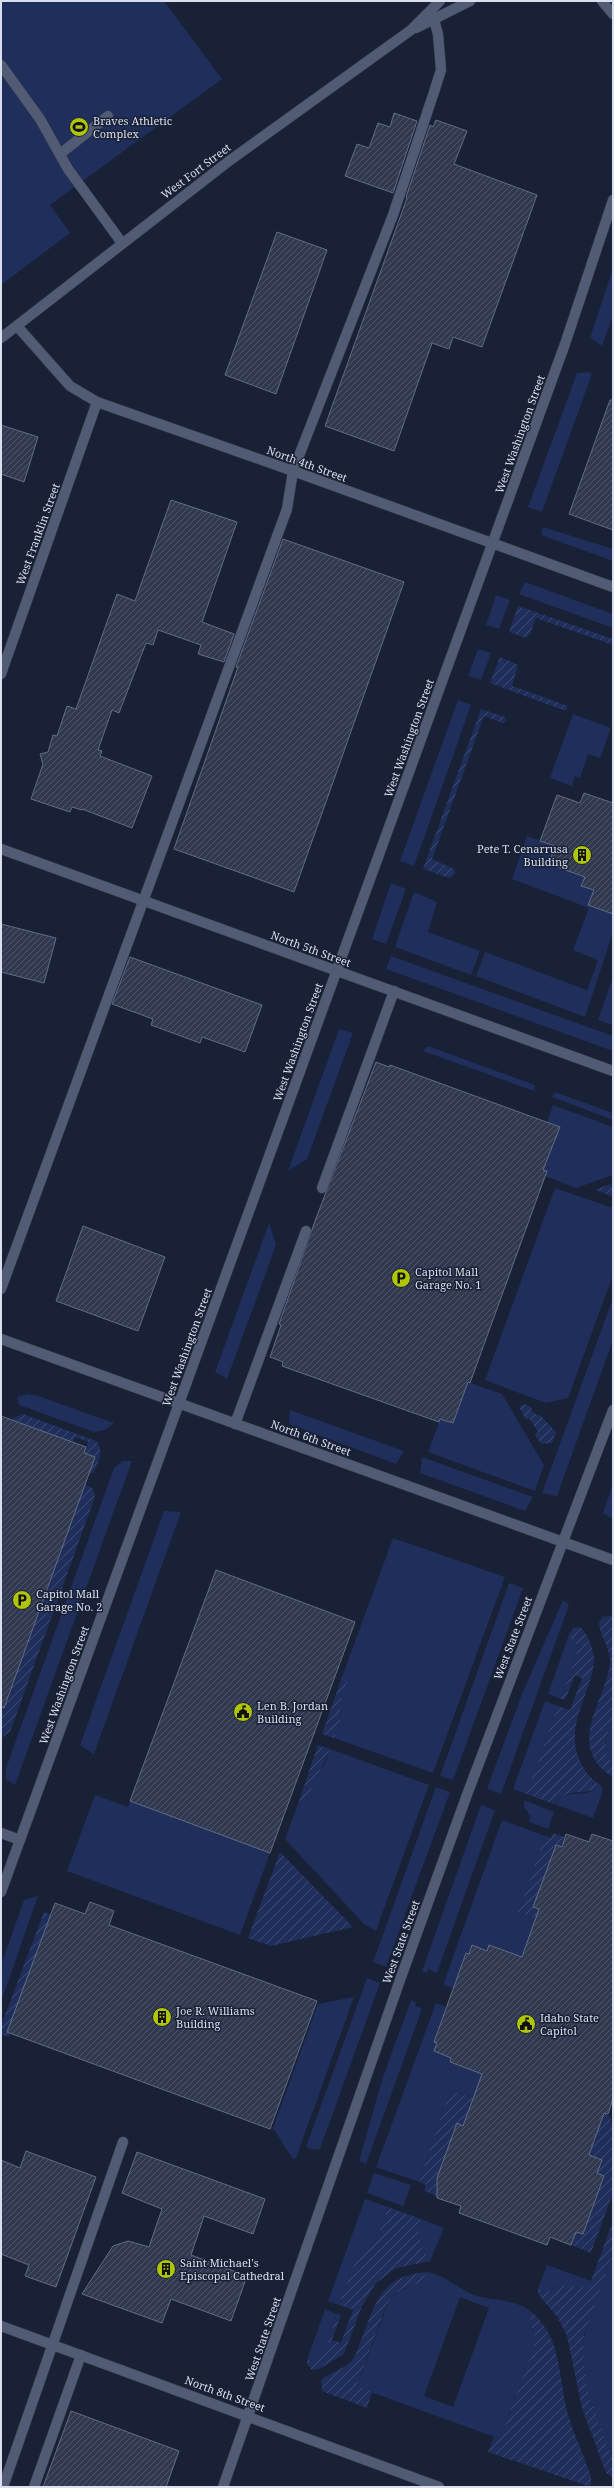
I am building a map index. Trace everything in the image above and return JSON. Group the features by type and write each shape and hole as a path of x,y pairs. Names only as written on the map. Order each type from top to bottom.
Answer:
{"street":[{"name":"West Fort Street","path":"1,338 229,161 411,30 440,1"},
{"name":"West Fort Street","path":"411,30 470,1"},
{"path":"602,1 613,14"},
{"path":"1,1289 287,509 293,471 393,215 434,92 440,62 438,34 434,20"},
{"path":"1,65 40,119 60,154 122,243"},
{"path":"60,154 108,116"},
{"name":"West Washington Street","path":"1,1892 493,544 565,344 613,200"},
{"name":"North 4th Street","path":"17,326 70,386 97,402 613,587"},
{"name":"West Franklin Street","path":"1,674 97,402"},
{"name":"North 5th Street","path":"1,850 613,1071"},
{"path":"322,1188 394,991"},
{"path":"235,1424 306,1231"},
{"name":"North 6th Street","path":"1,1339 613,1560"},
{"name":"West State Street","path":"222,2487 249,2416 400,1980 474,1777 613,1410"},
{"path":"1,1833 20,1840"},
{"path":"3,2487 123,2142"},
{"name":"North 8th Street","path":"1,2326 439,2487"},
{"path":"34,2487 80,2355"}],"shaded area":[{"name":"Braves Athletic Complex","path":"1,1 164,1 222,79 50,205 70,233 1,285"},
{"path":"613,268 613,315 602,346 590,338"},
{"path":"588,372 592,374 542,512 528,507 577,373"},
{"path":"543,527 613,549 613,561 541,535"},
{"path":"525,582 613,614 613,628 519,594"},
{"path":"496,595 510,600 499,629 486,625"},
{"path":"518,606 613,639 613,645 536,618 530,634 526,638 509,632"},
{"path":"478,649 491,653 481,680 468,676"},
{"path":"500,657 518,665 512,686 568,706 566,711 490,683"},
{"path":"458,700 471,705 414,866 400,861"},
{"path":"481,709 505,717 506,721 503,723 484,716 432,859 454,869 455,874 449,878 423,869"},
{"path":"573,714 611,728 600,758 588,754 580,778 575,776 572,786 550,778"},
{"path":"527,836 555,846 549,864 585,877 582,886 594,890 589,905 613,914 613,932 585,1017 476,976 485,952 587,990 598,960 573,950 589,908 512,879"},
{"path":"391,883 406,889 386,944 372,939"},
{"path":"414,892 437,902 428,932 480,951 471,975 395,947"},
{"path":"391,956 613,1036 613,1051 386,969"},
{"path":"613,977 613,1025 598,1020"},
{"path":"339,1029 353,1033 307,1159 288,1171"},
{"path":"428,1046 535,1085 534,1091 423,1051"},
{"path":"555,1092 613,1113 613,1120 552,1097"},
{"path":"553,1105 613,1127 613,1175 576,1188 545,1176 543,1170 559,1127 547,1122"},
{"path":"611,1184 613,1197 596,1190 596,1189"},
{"path":"555,1188 613,1208 613,1275 568,1398 546,1403 485,1380"},
{"path":"269,1223 276,1245 227,1379 215,1372"},
{"path":"613,1298 613,1340 557,1496 542,1493"},
{"path":"468,1382 502,1394 544,1465 535,1491 428,1452 440,1419 453,1423"},
{"path":"28,1394 38,1396 114,1423 105,1430 94,1432 19,1405 17,1397"},
{"path":"524,1404 531,1407 533,1413 541,1416 556,1432 552,1443 541,1444 535,1435 538,1432 529,1418 526,1420 519,1407"},
{"path":"290,1410 404,1451 396,1464 289,1424"},
{"path":"23,1414 96,1441 100,1448 100,1457 93,1473 88,1474 95,1457 84,1453 88,1442 75,1437 73,1442 11,1419"},
{"path":"422,1457 533,1497 525,1511 420,1473"},
{"path":"122,1461 132,1461 15,1785 6,1779 6,1768 114,1468"},
{"path":"85,1484 93,1489 95,1497 10,1732 1,1738 1,1715"},
{"path":"613,1484 613,1519 603,1513"},
{"path":"164,1511 181,1512 94,1754 80,1745"},
{"path":"393,1538 505,1577 433,1773 334,1738 340,1721 341,1700 348,1684 347,1680 342,1677"},
{"path":"509,1583 523,1588 453,1780 440,1776"},
{"path":"563,1600 569,1605 501,1794 487,1789 522,1694"},
{"path":"613,1615 613,1719 605,1741 606,1750 613,1767 611,1776 597,1764 591,1750 589,1736 592,1721 607,1677 610,1663 609,1652 601,1632 599,1622 603,1617"},
{"path":"580,1627 586,1634 590,1643 594,1663 578,1717 575,1730 575,1743 578,1757 586,1772 602,1787 596,1790 563,1795 554,1804 526,1794 558,1706 570,1710 582,1678 575,1675 565,1700 561,1699 578,1649 576,1643 568,1637 573,1628"},
{"path":"568,1637 576,1643 578,1649 561,1699 548,1694"},
{"path":"342,1677 347,1680 348,1684 341,1700 340,1721 334,1738 322,1734"},
{"path":"545,1701 558,1706 526,1794 513,1789"},
{"path":"613,1719 613,1777 611,1776 612,1772 607,1753 606,1741"},
{"path":"318,1745 330,1749 306,1800 298,1804"},
{"path":"330,1749 429,1785 376,1931 364,1924 285,1839 298,1804 306,1800 314,1779 324,1765"},
{"path":"436,1787 450,1792 386,1967 373,1962"},
{"path":"602,1787 602,1794 593,1818 554,1804 562,1795 586,1793"},
{"path":"95,1795 128,1807 130,1801 270,1853 240,1935 67,1871"},
{"path":"524,1800 554,1812 548,1829 529,1822 530,1816 524,1807"},
{"path":"481,1805 495,1810 437,1973 428,1969 427,1973 422,1971"},
{"path":"502,1820 545,1836 518,1912 536,1919 535,1969 489,1945 487,1951 472,1945 469,1954 466,1953 453,1988 443,1985"},
{"path":"553,1833 565,1837 561,1847 556,1845 534,1907 539,1909 536,1919 518,1912 545,1836 551,1838"},
{"path":"280,1852 353,1927 271,1946 248,1938"},
{"path":"38,1896 1,2002 1,1965 24,1900"},
{"path":"44,1912 54,1916 9,2037 1,2034 1,2026"},
{"path":"367,1978 380,1983 320,2149 314,2150 306,2147"},
{"path":"354,1997 296,2158 292,2158 273,2128 318,2004"},
{"path":"411,2000 416,2002 415,2006 422,2009 366,2164 359,2161 382,2080"},
{"path":"436,2003 446,2007 434,2041 437,2043 434,2051 451,2058 450,2063 484,2075 482,2116 468,2111 473,2098 450,2090 419,2182 376,2167"},
{"path":"450,2090 473,2098 463,2126 457,2124 436,2181 442,2183 437,2196 424,2191 426,2185 419,2182"},
{"path":"604,2113 610,2116 612,2124 613,2193 591,2253 571,2245 576,2232 583,2234 604,2176 597,2173 602,2160 589,2155"},
{"path":"374,2173 411,2185 403,2206 367,2193"},
{"path":"365,2199 388,2207 375,2243 363,2249 357,2255 339,2305 328,2301"},
{"path":"388,2207 421,2219 419,2225 420,2241 430,2261 396,2268 376,2283 362,2306 344,2354 319,2369 312,2370 307,2364 307,2360 314,2360 319,2357 323,2351 330,2336 336,2314 341,2315 332,2340 341,2343 353,2310 339,2305 357,2255 363,2249 375,2243"},
{"path":"421,2219 444,2228 430,2261 420,2241 419,2225"},
{"path":"613,2221 613,2254 584,2335 583,2349 585,2376 591,2402 613,2460 612,2477 606,2473 582,2408 567,2336 558,2318 538,2294 538,2288 545,2292 566,2285 580,2288 587,2285 591,2281"},
{"path":"613,2254 613,2460 595,2415 590,2398 583,2365 583,2349 585,2334 591,2314"},
{"path":"547,2265 591,2281 581,2288 559,2286 545,2292 538,2288"},
{"path":"427,2272 433,2273 474,2295 518,2304 530,2311 529,2319 534,2334 535,2343 500,2439 357,2387 389,2300 399,2292 416,2284","holes":["460,2297 489,2308 453,2407 424,2396"]},
{"path":"427,2272 422,2281 401,2290 389,2300 386,2306 357,2386 372,2392 367,2408 322,2391 321,2380 345,2366 354,2358 372,2312 383,2292 390,2285 400,2279 412,2274"},
{"path":"325,2309 336,2314 330,2336 319,2357 314,2360 307,2360"},
{"path":"530,2311 548,2332 553,2344 560,2370 567,2411 591,2477 591,2485 588,2486 488,2452 494,2437 500,2439 535,2343 534,2334 529,2319"}],"building":[{"path":"394,113 417,121 393,193 345,176 357,144 369,148 378,123 390,127"},
{"path":"436,120 467,131 454,164 537,195 482,347 453,337 449,349 432,343 394,451 325,426 407,198 406,197 430,125 433,127"},
{"path":"277,232 327,250 276,394 225,375"},
{"path":"610,400 613,400 613,530 569,514"},
{"path":"1,425 38,437 24,482 1,474"},
{"path":"171,500 237,522 202,622 234,634 224,662 198,654 201,645 158,630 153,645 146,643 119,713 112,710 98,750 102,751 100,756 152,776 132,828 82,809 72,807 70,812 31,799 43,764 40,754 48,752 53,735 57,736 67,706 76,709 117,594 135,601"},
{"path":"283,539 404,582 294,892 174,849 238,667 236,667"},
{"name":"Pete T. Cenarrusa Building","path":"584,793 613,803 613,914 588,905 594,890 581,886 585,877 549,864 555,846 540,841 557,795 580,803"},
{"path":"1,924 56,938 44,983 1,972"},
{"path":"130,957 262,1005 245,1052 202,1037 200,1043 151,1025 153,1019 112,1004"},
{"name":"Capitol Mall Garage No. 1","path":"376,1062 389,1067 390,1065 560,1127 543,1170 547,1171 470,1383 468,1382 453,1423 440,1419 439,1422 293,1370 282,1366 283,1362 270,1357 281,1325 279,1324 315,1221"},
{"path":"83,1226 165,1257 138,1331 56,1301"},
{"name":"Capitol Mall Garage No. 2","path":"1,1416 86,1447 84,1453 95,1457 4,1708 1,1707"},
{"name":"Len B. Jordan Building","path":"216,1570 355,1622 270,1853 130,1801"},
{"name":"Idaho State Capitol","path":"566,1834 589,1842 592,1834 613,1841 613,2099 608,2114 604,2113 589,2155 602,2160 597,2173 604,2176 583,2234 576,2232 571,2245 550,2237 547,2245 459,2213 461,2206 437,2198 437,2178 457,2123 463,2126 482,2074 450,2062 451,2058 434,2051 437,2043 434,2042 466,1953 469,1954 472,1945 487,1951 489,1945 522,1957 539,1909 533,1907 556,1845 562,1847"},
{"name":"Joe R. Williams Building","path":"90,1902 114,1911 109,1925 317,2001 270,2129 7,2032 55,1903 85,1914"},
{"path":"26,2151 96,2177 56,2287 25,2276 29,2265 1,2254 1,2160 20,2168"},
{"path":"137,2152 265,2199 253,2234 204,2216 191,2255 247,2276 231,2321 171,2299 162,2323 82,2294 113,2246 128,2241 149,2247 162,2209 122,2193"},
{"path":"71,2411 179,2451 166,2487 43,2487"}],"place":[{"name":"Braves Athletic Complex","path":"79,127"},
{"name":"Pete T. Cenarrusa Building","path":"582,855"},
{"name":"Capitol Mall Garage No. 1","path":"401,1278"},
{"name":"Capitol Mall Garage No. 2","path":"22,1600"},
{"name":"Len B. Jordan Building","path":"243,1712"},
{"name":"Joe R. Williams Building","path":"162,2017"},
{"name":"Idaho State Capitol","path":"526,2024"},
{"name":"Saint Michael's Episcopal Cathedral","path":"166,2269"}]}
